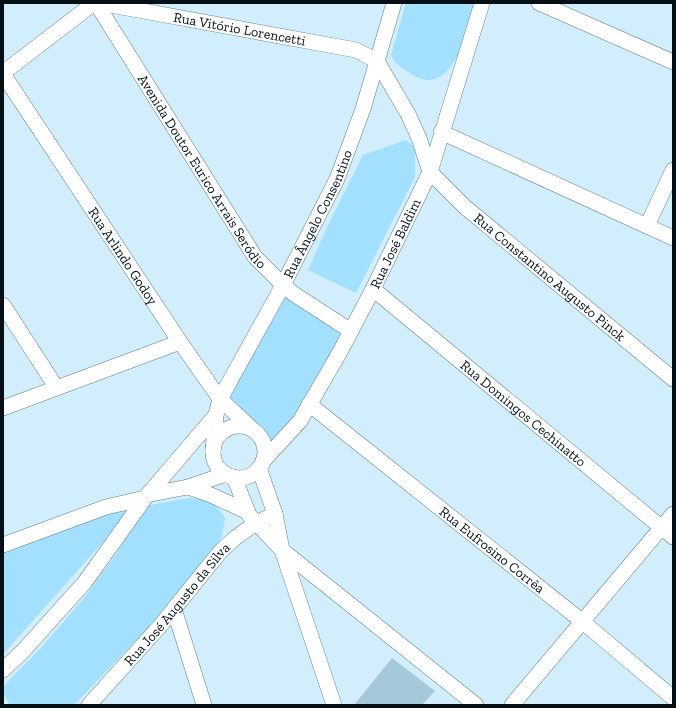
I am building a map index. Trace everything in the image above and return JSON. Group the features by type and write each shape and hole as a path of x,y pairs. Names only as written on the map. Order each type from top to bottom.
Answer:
{"street":[{"path":"3,74 95,3"},
{"name":"Avenida Doutor Eurico Arrais Seródio","path":"95,3 255,257 283,285 351,331"},
{"name":"Rua Vitório Lorencetti","path":"100,3 356,50 377,61"},
{"name":"Rua Ângelo Consentino","path":"213,451 216,415 220,399 283,285 337,179 363,108 394,3"},
{"name":"Rua José Baldim","path":"261,464 300,421 373,289 430,172 441,132 482,3"},
{"path":"539,3 673,62"},
{"path":"377,61 408,114 419,138 430,172"},
{"name":"Rua Arlindo Godoy","path":"3,74 180,342 220,399 253,430"},
{"path":"441,132 673,238"},
{"path":"647,226 673,170"},
{"name":"Rua Constantino Augusto Pinck","path":"430,172 465,207 673,379"},
{"name":"Rua Domingos Cechinatto","path":"373,289 668,532"},
{"path":"3,305 56,387"},
{"path":"3,408 180,342"},
{"name":"Rua Eufrosino Corrêa","path":"309,404 583,622 673,698"},
{"name":"Rua Ângelo Consentino","path":"3,670 23,651 85,582 148,496 216,415"},
{"path":"3,545 106,507 230,476 248,476 261,464 265,452 264,443 253,430 244,426 235,426 226,429 220,434 215,442 213,451 216,464 230,476 252,518"},
{"path":"261,464 275,514 282,550 334,705"},
{"path":"188,487 225,501 252,518 282,550 476,705"},
{"name":"Rua José Augusto da Silva","path":"89,705 174,609 220,552 235,538 252,518 275,514"},
{"path":"512,705 583,622 668,532 673,514"},
{"path":"174,609 204,705"}],"shaded area":[{"path":"406,3 475,3 463,44 448,70 438,78 427,80 413,75 398,64 391,55"},
{"path":"406,140 415,148 415,177 356,293 308,270 329,223 363,155"},
{"path":"283,295 341,330 328,360 312,389 293,417 273,442 264,437 260,431 224,400"},
{"path":"188,498 206,500 214,504 225,518 222,535 217,545 151,625 74,705 10,705 3,693 3,688 40,649 84,598 117,553 145,506"},
{"path":"130,508 103,542 3,654 3,549 99,514"}],"building":[{"path":"392,658 435,691 422,705 354,705"}]}
